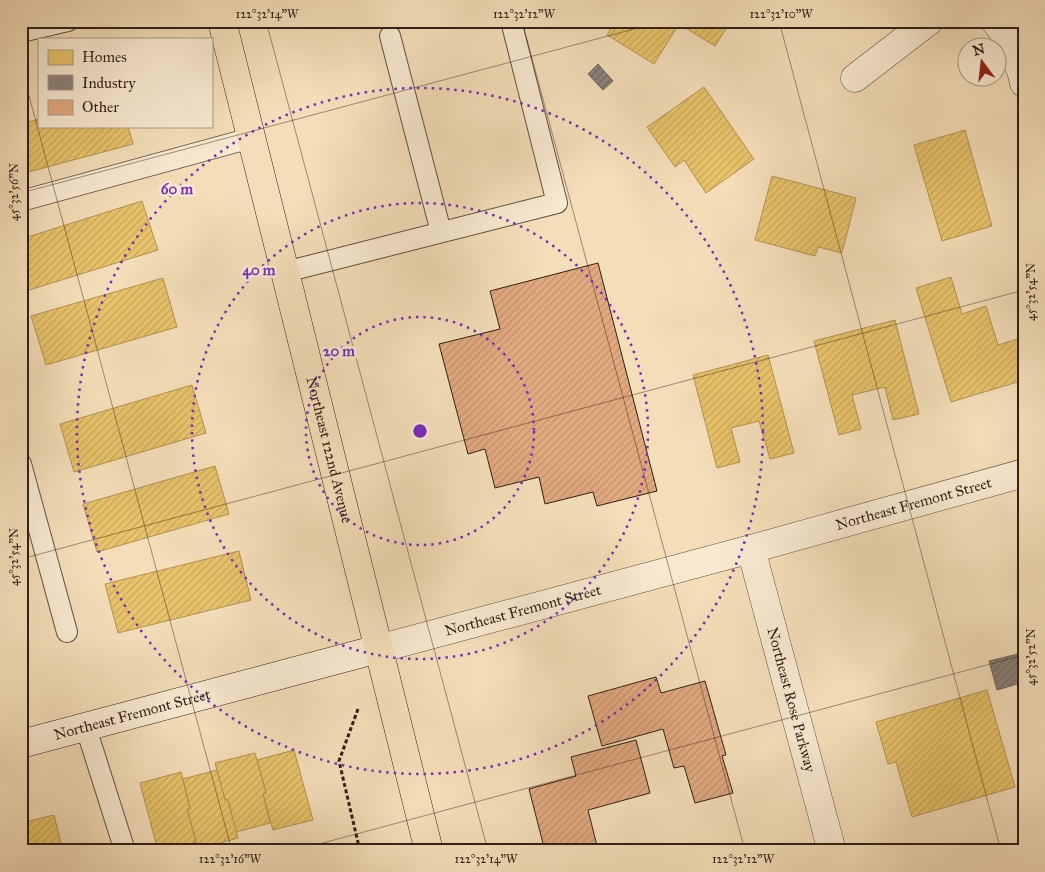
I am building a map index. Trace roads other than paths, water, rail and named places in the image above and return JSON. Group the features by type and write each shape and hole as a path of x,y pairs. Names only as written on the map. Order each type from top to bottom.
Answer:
{"main road":[{"name":"Northeast 122nd Avenue","path":"222,21 429,851"}],"street":[{"path":"855,78 929,21"},
{"path":"995,21 1010,40 1024,82"},
{"name":"Northeast Fremont Street","path":"21,744 751,549 1024,473"},
{"name":"Northeast Rose Parkway","path":"751,549 832,851"}],"lane":[{"path":"21,32 68,21"},
{"path":"285,272 557,203 511,21"},
{"path":"390,36 441,232"},
{"path":"21,201 251,138"},
{"path":"21,464 68,632"},
{"path":"86,728 125,851"}]}
